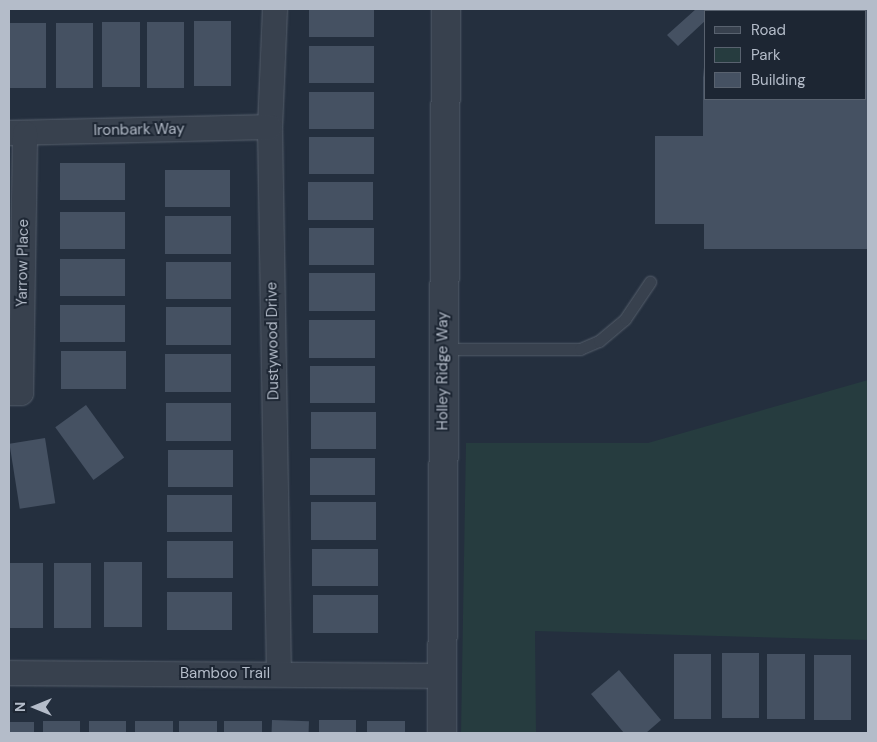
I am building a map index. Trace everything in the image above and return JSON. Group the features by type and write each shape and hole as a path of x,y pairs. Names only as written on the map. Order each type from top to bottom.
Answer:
{"street":[{"name":"Dustywood Drive","path":"275,9 270,127 279,674"},
{"name":"Holley Ridge Way","path":"442,733 446,9"},
{"name":"Ironbark Way","path":"17,133 270,127"},
{"name":"Yarrow Place","path":"15,393 17,133"},
{"name":"Bamboo Trail","path":"9,673 442,676"}],"lane":[{"path":"444,349 580,349 599,341 624,319 650,282"}],"green space":[{"path":"868,380 868,640 535,631 536,733 461,733 466,443 648,443"}],"building":[{"path":"309,9 374,9 374,37 309,37"},
{"path":"696,9 717,9 704,10 704,22 678,46 667,35"},
{"path":"760,9 868,9 868,249 704,249 704,224 655,224 655,136 703,136 703,67 704,100 867,100 867,10"},
{"path":"194,21 231,21 231,86 194,86"},
{"path":"102,22 140,22 140,87 102,87"},
{"path":"147,22 184,22 184,88 147,88"},
{"path":"9,23 46,23 46,88 9,88"},
{"path":"56,23 93,23 93,88 56,88"},
{"path":"309,46 374,46 374,83 309,83"},
{"path":"309,92 374,92 374,129 309,129"},
{"path":"309,137 374,137 374,174 309,174"},
{"path":"60,163 125,163 125,200 60,200"},
{"path":"165,170 230,170 230,207 165,207"},
{"path":"308,182 373,182 373,220 308,220"},
{"path":"60,212 125,212 125,249 60,249"},
{"path":"165,216 231,216 231,254 165,254"},
{"path":"309,228 374,228 374,265 309,265"},
{"path":"60,259 125,259 125,296 60,296"},
{"path":"166,262 231,262 231,299 166,299"},
{"path":"309,273 375,273 375,311 309,311"},
{"path":"60,305 125,305 125,342 60,342"},
{"path":"166,307 231,307 231,345 166,345"},
{"path":"309,320 375,320 375,358 309,358"},
{"path":"61,351 126,351 126,389 61,389"},
{"path":"165,354 231,354 231,392 165,392"},
{"path":"310,366 375,366 375,403 310,403"},
{"path":"166,403 231,403 231,441 166,441"},
{"path":"86,405 124,458 93,480 55,427"},
{"path":"311,412 376,412 376,449 311,449"},
{"path":"45,438 55,503 20,509 9,444"},
{"path":"168,450 233,450 233,487 168,487"},
{"path":"310,458 375,458 375,495 310,495"},
{"path":"167,495 232,495 232,532 167,532"},
{"path":"311,502 376,502 376,540 311,540"},
{"path":"167,541 233,541 233,578 167,578"},
{"path":"312,549 378,549 378,586 312,586"},
{"path":"104,562 142,562 142,627 104,627"},
{"path":"9,563 43,563 43,628 9,628"},
{"path":"54,563 91,563 91,628 54,628"},
{"path":"167,592 232,592 232,630 167,630"},
{"path":"313,595 378,595 378,633 313,633"},
{"path":"722,653 759,653 759,718 722,718"},
{"path":"674,654 711,654 711,719 674,719"},
{"path":"767,654 805,654 805,719 767,719"},
{"path":"814,655 851,655 851,720 814,720"},
{"path":"619,670 661,720 646,733 624,733 591,694"},
{"path":"272,720 309,721 309,733 272,733"},
{"path":"319,720 356,720 356,733 319,733"},
{"path":"43,721 80,721 80,733 43,733"},
{"path":"89,721 126,721 126,733 89,733"},
{"path":"135,721 173,721 173,733 135,733"},
{"path":"179,721 217,721 217,733 179,733"},
{"path":"224,721 262,721 262,733 224,733"},
{"path":"367,721 405,721 405,733 367,733"},
{"path":"9,722 34,722 34,733 9,733"}]}
